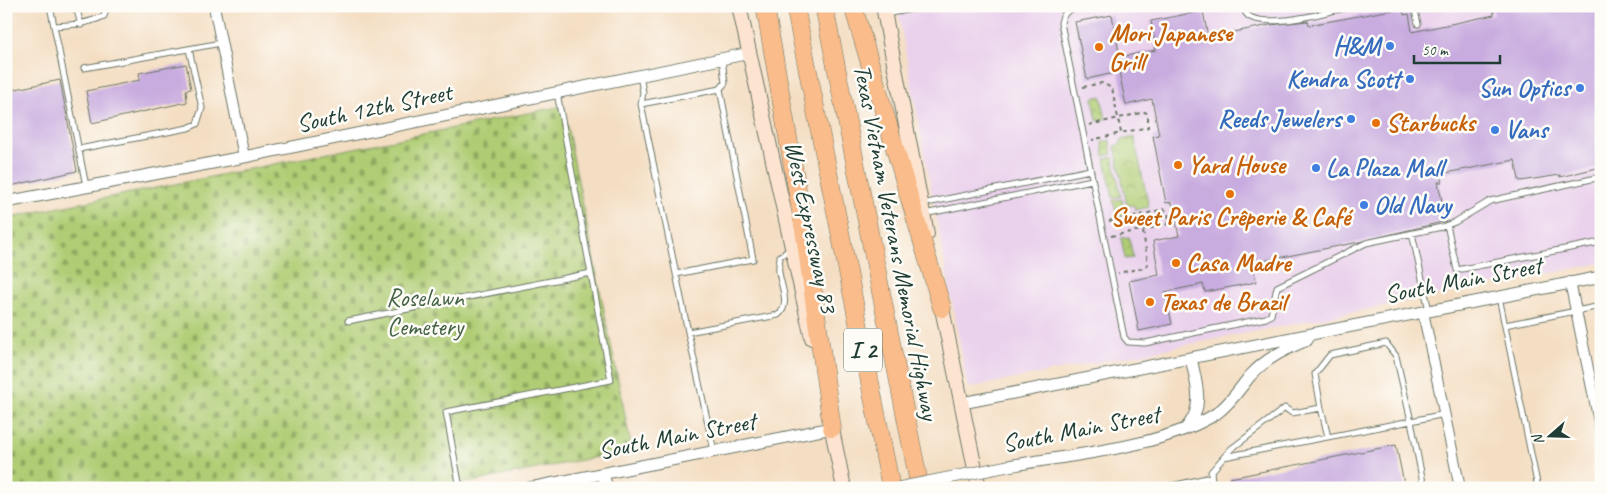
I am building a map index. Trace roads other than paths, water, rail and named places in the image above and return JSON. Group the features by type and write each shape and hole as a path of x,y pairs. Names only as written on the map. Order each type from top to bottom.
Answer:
{"highway":[{"path":"765,6 805,235 832,428"},
{"name":"Texas Vietnam Veterans Memorial Highway","path":"795,6 891,488"},
{"name":"Texas Vietnam Veterans Memorial Highway","path":"824,6 920,488"},
{"path":"853,6 942,308"}],"main road":[{"name":"West Expressway 83","path":"739,6 844,488"},
{"path":"884,10 979,488"}],"street":[{"path":"214,6 244,157"},
{"name":"South 12th Street","path":"6,202 244,157 750,53"},
{"name":"South Main Street","path":"962,402 1601,277"},
{"path":"1570,282 1601,431"},
{"path":"1426,311 1460,488"},
{"name":"South Main Street","path":"898,488 1134,444 1184,430 1218,412 1266,361 1284,349 1335,329"},
{"name":"South Main Street","path":"1184,430 1195,417 1198,404 1190,358"},
{"name":"South Main Street","path":"530,488 832,428"},
{"path":"604,474 607,488"}],"lane":[{"path":"50,6 86,186"},
{"path":"67,6 79,8 81,25"},
{"path":"54,26 81,25 104,16 107,6"},
{"path":"884,10 928,6"},
{"path":"1082,6 1068,10 1062,16 1061,23 1124,337 1128,342 1145,343 1266,318 1271,314 1277,287 1366,244 1447,225 1490,201 1601,177"},
{"path":"1243,6 1245,12 1252,18 1275,20 1299,18 1353,6"},
{"path":"1414,6 1418,24"},
{"path":"84,68 222,43"},
{"path":"79,149 188,128 197,124 202,108 190,49"},
{"path":"642,104 720,89 725,83 722,59"},
{"path":"640,76 643,92 642,104 714,452"},
{"path":"676,274 753,259 720,89"},
{"path":"460,488 446,412 611,380 556,93"},
{"path":"923,210 1090,170"},
{"path":"923,210 1092,180"},
{"path":"1447,225 1456,270 1601,242"},
{"path":"1412,233 1426,311"},
{"path":"688,332 778,315 783,311 785,303 779,271 780,256 785,251 792,249"},
{"path":"348,321 591,273"},
{"path":"1499,296 1538,488"},
{"path":"1505,325 1601,306"},
{"path":"1328,437 1315,374 1330,355 1386,344 1396,356 1424,488"},
{"path":"1213,488 1211,472 1231,449 1284,408 1292,413 1321,408"},
{"path":"1224,457 1445,414"},
{"path":"1163,488 1211,477"}],"place":[{"name":"H&M","path":"1390,46"},
{"name":"Mori Japanese Grill","path":"1099,47"},
{"name":"Kendra Scott","path":"1410,79"},
{"name":"Sun Optics","path":"1580,88"},
{"name":"Reeds Jewelers","path":"1351,119"},
{"name":"Starbucks","path":"1376,123"},
{"name":"Vans","path":"1495,130"},
{"name":"Yard House","path":"1178,165"},
{"name":"La Plaza Mall","path":"1316,168"},
{"name":"Sweet Paris Crêperie & Café","path":"1230,194"},
{"name":"Old Navy","path":"1364,205"},
{"name":"Casa Madre","path":"1176,263"},
{"name":"Texas de Brazil","path":"1150,302"}],"park label":[{"name":"Roselawn Cemetery","path":"425,312"}]}
